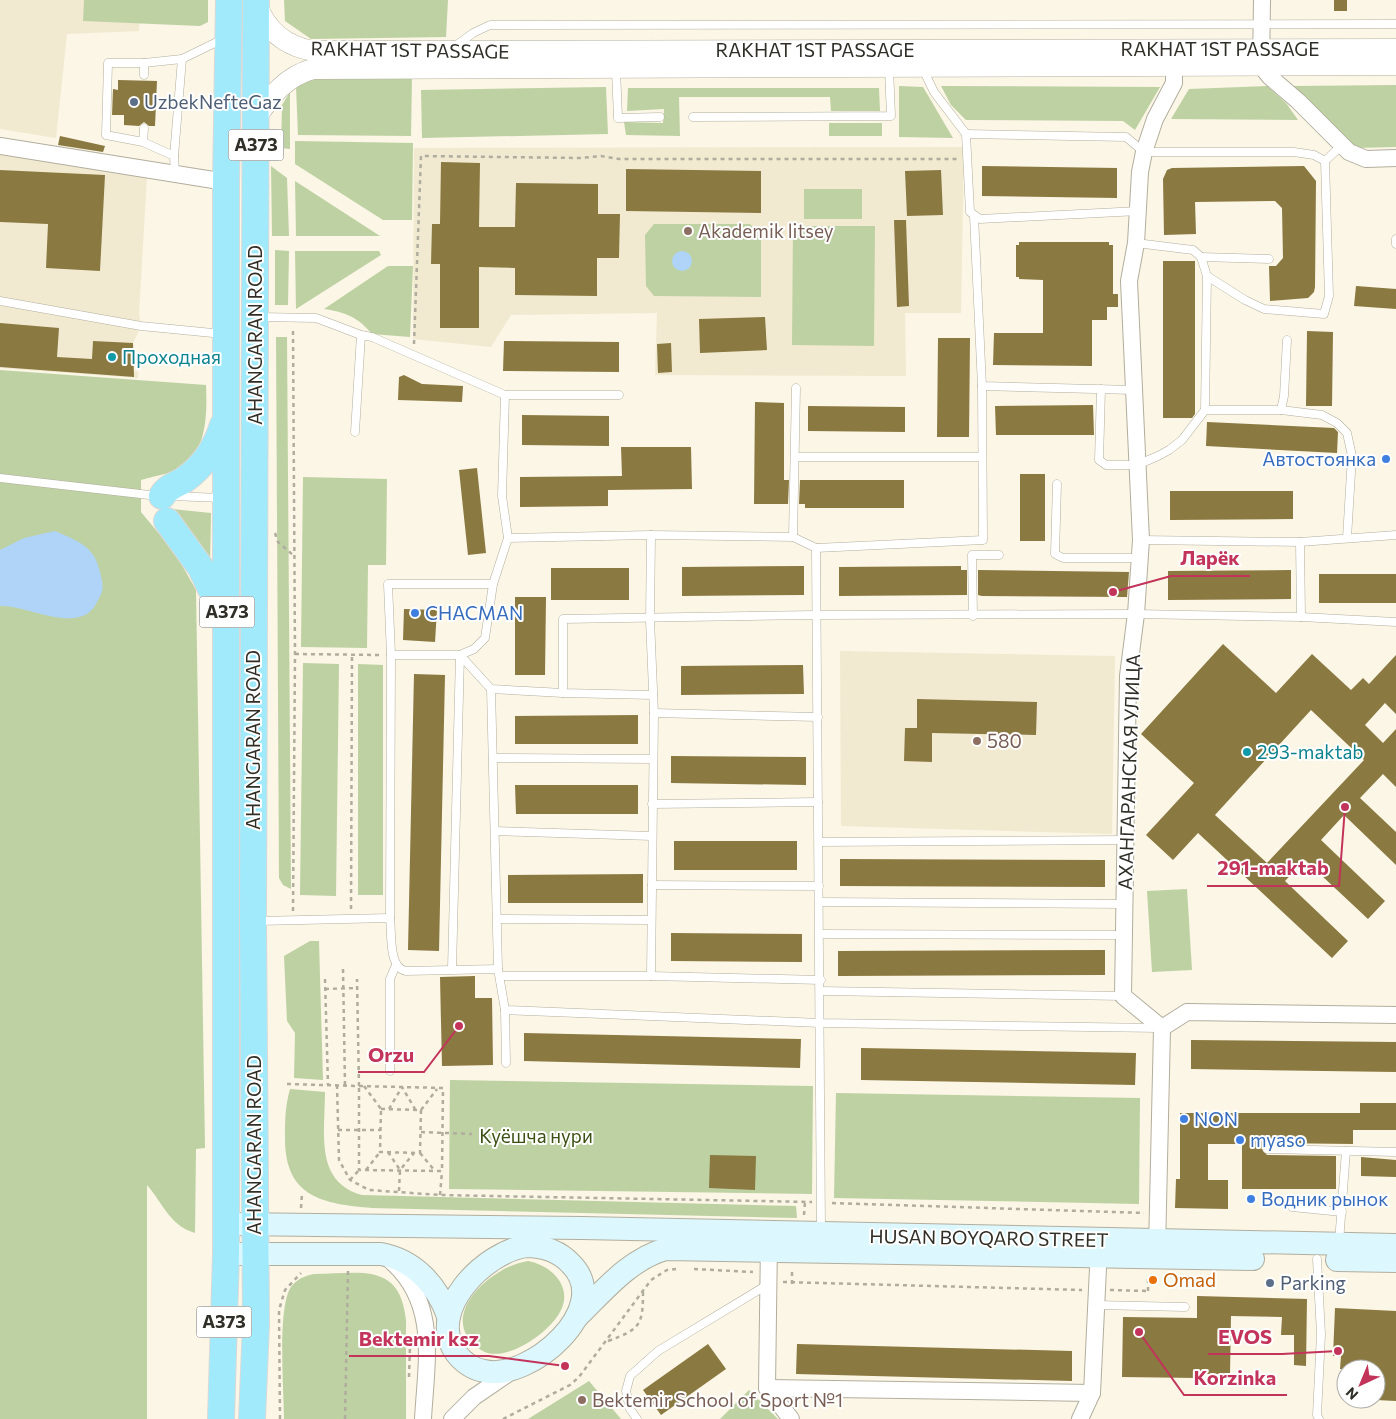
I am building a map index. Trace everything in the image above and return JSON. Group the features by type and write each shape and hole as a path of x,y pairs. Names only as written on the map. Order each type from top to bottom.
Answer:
{"highway":[{"name":"AHANGARAN ROAD","path":"221,1419 226,1254 228,334 226,182 229,0"},
{"name":"AHANGARAN ROAD","path":"252,1419 255,1376 252,921 256,1"},
{"path":"227,413 215,447 209,456 192,474 165,490 165,509 201,568 227,623"}],"main road":[{"path":"226,1224 441,1228 526,1246 542,1247 556,1252 568,1260 577,1271 583,1284 584,1298 576,1318"},
{"name":"HUSAN BOYQARO STREET","path":"441,1228 582,1228 769,1242 1099,1248 1154,1252 1396,1261"},
{"name":"HUSAN BOYQARO STREET","path":"526,1246 582,1228"},
{"path":"226,1254 381,1254 403,1261 423,1276 439,1296 448,1316 449,1338 454,1349 465,1362 476,1369 502,1373 514,1369 551,1346 564,1334 576,1318 620,1276 652,1253 666,1249 769,1242"},
{"name":"HUSAN BOYQARO STREET","path":"1154,1252 1338,1244 1396,1245"},
{"path":"448,1316 467,1284 484,1265 506,1251 526,1246"}],"street":[{"path":"1262,0 1261,58 1342,146 1357,157 1396,158"},
{"name":"RAKHAT 1ST PASSAGE","path":"256,1 265,21 277,36 293,47 303,50 1261,58 1396,66"},
{"name":"RAKHAT 1ST PASSAGE","path":"1261,58 1396,49"},
{"name":"RAKHAT 1ST PASSAGE","path":"256,118 273,95 286,82 303,72 313,69 922,67 1174,58"},
{"name":"АХАНГАРАНСКАЯ УЛИЦА","path":"1123,996 1128,676 1136,614 1141,540 1129,281 1136,243 1140,172 1144,152 1155,119 1174,83 1174,58"},
{"path":"0,146 226,182"},
{"path":"1123,996 1162,1028"},
{"path":"1162,1028 1187,1012 1396,1015"},
{"path":"1154,1252 1158,1214 1162,1028"},
{"path":"769,1242 767,1388 792,1419"},
{"path":"1080,1419 1092,1392 1099,1248"},
{"path":"381,1254 403,1272 419,1297 426,1324 423,1419"},
{"path":"426,1360 448,1316"},
{"path":"452,1419 474,1397 514,1369"},
{"path":"767,1388 1092,1392"}],"lane":[{"path":"448,51 473,33 490,25 1396,24"},
{"path":"174,156 143,142 106,135 108,63 144,63 182,59 229,36"},
{"path":"175,175 174,156 182,59"},
{"path":"144,63 144,75"},
{"path":"693,117 891,116 889,67"},
{"path":"922,67 934,92 966,134 969,159 970,212 974,216 980,219 1139,212"},
{"path":"616,68 618,118 660,117"},
{"path":"143,142 144,128"},
{"path":"966,134 1126,137 1144,152 1294,152 1314,155 1326,161"},
{"path":"1326,161 1342,146"},
{"path":"1207,276 1245,300 1264,309 1288,313 1324,314 1328,296 1328,182 1326,161"},
{"path":"508,538 651,535 792,537 816,548 983,540 982,386 974,216"},
{"path":"1396,239 1396,244"},
{"path":"1136,243 1193,250 1201,256 1269,259"},
{"path":"1101,389 1099,460 1106,465 1137,465 1170,450 1182,440 1205,410 1207,276 1201,256"},
{"path":"0,301 141,326 228,334"},
{"path":"255,317 316,318 361,335 372,337 506,395 619,395"},
{"path":"355,432 361,335"},
{"path":"1281,410 1284,396 1288,340"},
{"path":"982,386 1134,390"},
{"path":"792,537 796,457 796,388"},
{"path":"391,655 460,655 474,650 485,638 493,584 508,538 502,496 506,395"},
{"path":"1205,410 1265,412 1281,410 1322,415 1337,423 1347,433 1352,456 1347,538"},
{"path":"796,457 982,456"},
{"path":"0,478 119,493 165,509 227,498"},
{"path":"1057,484 1055,554 1062,558 1140,558"},
{"path":"651,535 650,620 654,713 651,976"},
{"path":"1141,540 1300,542 1396,535"},
{"path":"972,541 973,616"},
{"path":"1300,542 1301,617"},
{"path":"816,548 821,980 821,1243"},
{"path":"972,555 998,555"},
{"path":"390,1071 390,979 396,965 390,918 391,655 388,584 493,584"},
{"path":"563,693 564,619 650,620 816,615 1136,614 1301,617 1396,622"},
{"path":"460,655 491,689 499,973 505,1010 506,1063"},
{"path":"452,969 460,655"},
{"path":"491,689 653,695"},
{"path":"654,713 818,717"},
{"path":"494,758 653,759"},
{"path":"652,804 818,802"},
{"path":"495,831 652,836"},
{"path":"819,842 1126,840"},
{"path":"652,885 819,886"},
{"path":"819,902 1125,904"},
{"path":"252,921 390,918"},
{"path":"498,919 651,920"},
{"path":"820,934 1124,935"},
{"path":"396,965 401,970 452,969 499,973 821,980"},
{"path":"821,991 1123,996"},
{"path":"505,1010 820,1023 1162,1028"},
{"path":"1267,1149 1396,1152"},
{"path":"1338,1244 1346,1151"},
{"path":"1292,1207 1342,1212"},
{"path":"1318,1259 1321,1334 1317,1415 1319,1419"},
{"path":"637,1419 630,1409 626,1391 630,1376 658,1352 769,1279"},
{"path":"1097,1297 1147,1306 1185,1307"}],"path":[{"path":"414,355 421,156 581,158 601,156 620,159 969,159"},
{"path":"292,921 295,879 293,317"},
{"path":"272,527 278,542 294,555"},
{"path":"295,654 391,655"},
{"path":"351,919 352,655"},
{"path":"342,970 345,1086"},
{"path":"325,979 328,1085"},
{"path":"350,1180 359,1170 357,979"},
{"path":"325,989 357,988"},
{"path":"287,1084 443,1088 440,1194"},
{"path":"338,1086 339,1160 350,1180 369,1190 440,1194 820,1202 1158,1214"},
{"path":"364,1086 381,1109 380,1152 366,1170"},
{"path":"388,1109 402,1087"},
{"path":"402,1087 415,1110"},
{"path":"420,1153 421,1110 437,1088"},
{"path":"381,1109 421,1110"},
{"path":"338,1130 380,1130"},
{"path":"421,1132 472,1134"},
{"path":"380,1152 420,1153 435,1171"},
{"path":"388,1152 400,1170"},
{"path":"399,1192 400,1170 414,1152"},
{"path":"359,1170 442,1171"},
{"path":"1147,1306 1154,1252"},
{"path":"503,1419 570,1385 588,1368 643,1290 658,1274 667,1270 677,1269"},
{"path":"686,1269 769,1279 792,1284 1097,1297 1148,1291"},
{"path":"340,1270 356,1270"},
{"path":"345,1419 348,1270"},
{"path":"280,1419 280,1302 288,1283 299,1274 306,1272"},
{"path":"606,1342 629,1333 639,1325 643,1315 643,1290"},
{"path":"409,1382 410,1336"}],"shaded area":[{"path":"0,0 140,0 139,31 67,34 56,138 0,129"},
{"name":"Akademik litsey","path":"964,147 961,313 905,313 906,376 655,375 657,313 511,315 491,347 413,339 414,148"},
{"path":"0,151 147,176 139,314 141,326 133,343 134,371 138,372 138,378 0,368"},
{"name":"580","path":"840,651 1115,656 1112,834 841,826"}],"green space":[{"path":"84,0 208,0 208,22 200,26 83,21"},
{"path":"284,0 448,0 446,37 311,39 285,21"},
{"path":"310,78 412,78 411,136 298,135 296,86"},
{"path":"1396,85 1396,147 1354,148 1294,86"},
{"path":"899,86 923,87 953,138 899,137"},
{"path":"941,86 1160,87 1135,130 1123,121 966,120 951,105"},
{"path":"1267,86 1286,103 1298,120 1171,119 1189,89"},
{"path":"606,87 608,134 422,138 421,90"},
{"path":"628,88 879,88 880,111 831,111 830,97 679,97 680,136 626,135 624,122 663,123 664,109 627,111"},
{"path":"290,92 290,149 281,148 282,105"},
{"path":"829,123 882,123 882,136 829,136"},
{"path":"295,141 413,143 412,220 383,220 295,164"},
{"path":"271,166 287,178 289,236 272,236"},
{"path":"295,181 380,236 296,236"},
{"path":"804,189 862,189 862,219 804,219"},
{"path":"654,224 750,224 761,235 761,297 654,296 646,286 645,235"},
{"path":"793,226 875,226 874,346 792,345"},
{"path":"275,250 289,251 288,305 275,305"},
{"path":"295,251 379,251 381,255 296,309"},
{"path":"388,266 413,266 410,337 372,334 362,323 351,316 324,309"},
{"path":"276,337 287,337 291,889 283,885 279,878"},
{"path":"0,370 206,385 204,431 195,453 188,462 178,469 141,480 141,512 175,553 196,590 205,1148 196,1149 195,1233 179,1225 167,1213 147,1185 147,1419 0,1419"},
{"path":"303,477 387,479 386,565 368,565 367,648 301,647"},
{"path":"172,509 211,513 210,565"},
{"path":"303,663 339,664 336,896 300,895"},
{"path":"358,664 383,665 383,895 358,895"},
{"path":"1187,889 1192,970 1152,972 1147,891"},
{"path":"310,941 319,941 323,1080 294,1078 295,1033 287,1021 284,956"},
{"name":"Куёшча нури","path":"450,1080 813,1086 812,1194 449,1189"},
{"path":"290,1089 325,1092 324,1139 329,1167 336,1179 347,1188 362,1195 796,1206 797,1218 372,1208 338,1204 310,1194 292,1174 287,1158 285,1139 286,1108"},
{"path":"836,1093 1140,1098 1139,1204 834,1198"},
{"path":"528,1261 545,1267 558,1279 564,1294 564,1303 560,1312 546,1329 513,1350 491,1354 481,1350 468,1337 463,1323 465,1309 473,1295 484,1283 513,1265"},
{"path":"361,1273 375,1275 386,1280 395,1288 402,1301 406,1320 406,1419 284,1419 283,1330 287,1297 291,1287 296,1282 314,1274"},
{"name":"Bektemir School of Sport №1","path":"589,1381 621,1419 528,1419"},
{"name":"Bektemir School of Sport №1","path":"749,1390 778,1419 720,1419"}],"water":[{"path":"682,251 689,254 692,261 689,268 682,271 675,268 672,261 675,254"},
{"path":"55,531 84,545 94,556 103,585 96,604 88,613 77,618 51,616 0,606 0,550 24,538"}],"building":[{"path":"1334,0 1347,0 1347,11 1334,11"},
{"name":"UzbekNefteGaz","path":"118,80 157,81 155,126 149,126 144,122 139,126 124,125 124,115 112,115 113,89 118,90"},
{"path":"60,136 105,146 103,152 58,145"},
{"path":"441,162 480,163 479,227 515,227 516,183 598,184 598,214 620,214 619,258 597,258 597,296 515,295 515,268 479,267 479,328 440,328 440,264 431,264 432,224 440,224"},
{"path":"982,166 1117,168 1117,198 982,196"},
{"path":"1304,166 1316,181 1315,287 1314,292 1308,298 1270,301 1269,266 1276,266 1283,258 1282,208 1275,201 1195,202 1196,234 1164,235 1163,179 1167,170 1172,168"},
{"path":"626,169 761,171 761,213 626,211"},
{"path":"0,170 105,175 100,271 46,268 48,224 0,222"},
{"path":"941,170 943,215 907,216 905,171"},
{"path":"894,220 906,220 909,306 897,307"},
{"path":"1019,242 1109,242 1109,245 1113,245 1113,294 1118,294 1118,307 1107,307 1107,320 1092,320 1092,366 993,365 994,333 1043,333 1043,280 1019,279 1019,277 1016,277 1016,245 1019,245"},
{"path":"1163,261 1195,261 1195,414 1192,418 1163,418"},
{"path":"1356,286 1396,289 1396,309 1354,306"},
{"path":"765,317 767,350 700,353 699,319"},
{"path":"0,323 59,328 57,357 92,359 93,341 133,343 134,377 0,367"},
{"path":"1307,331 1333,332 1332,406 1306,406"},
{"path":"938,338 970,338 969,437 937,437"},
{"path":"504,341 619,342 619,372 503,371"},
{"path":"671,343 672,372 658,373 657,344"},
{"path":"404,375 422,384 463,386 462,402 398,400 399,377"},
{"path":"755,402 784,403 784,480 789,480 788,504 754,504"},
{"path":"1093,405 1094,435 996,435 995,406"},
{"path":"808,406 905,407 905,432 808,431"},
{"path":"522,415 609,416 609,446 522,445"},
{"path":"1207,422 1334,428 1338,432 1337,453 1206,446"},
{"path":"621,447 691,447 692,489 608,490 608,506 520,507 520,477 622,476"},
{"path":"477,468 486,553 468,555 459,470"},
{"path":"1020,474 1045,474 1045,541 1020,541"},
{"path":"800,480 904,480 904,508 805,508 805,504 799,504"},
{"path":"1170,491 1293,491 1293,519 1170,520"},
{"path":"804,566 804,595 682,596 682,567"},
{"path":"961,566 961,570 967,570 967,595 839,596 839,567"},
{"path":"551,568 629,568 629,600 551,600"},
{"path":"978,570 1129,572 1127,597 982,596 978,595"},
{"path":"1291,570 1291,599 1168,600 1168,571"},
{"path":"1319,574 1396,574 1396,603 1319,603"},
{"path":"515,597 546,597 545,675 515,675"},
{"path":"404,609 437,610 435,642 403,640"},
{"path":"1223,644 1276,693 1312,654 1351,690 1363,678 1369,684 1396,655 1396,714 1385,703 1365,725 1383,743 1396,729 1396,787 1383,774 1360,798 1396,832 1396,865 1344,815 1321,840 1385,901 1368,919 1305,860 1285,881 1348,941 1332,958 1198,833 1173,860 1146,835 1194,783 1141,734","holes":["1311,710 1364,760 1267,863 1215,815"]},
{"path":"803,665 804,694 681,695 681,666"},
{"path":"414,674 445,675 439,951 408,950"},
{"path":"917,699 1037,702 1036,735 932,733 932,762 904,761 905,728 917,728"},
{"path":"638,715 638,744 515,744 515,716"},
{"path":"671,756 806,757 806,785 671,783"},
{"path":"515,785 638,785 638,814 516,814"},
{"path":"674,841 797,841 797,870 674,870"},
{"path":"840,859 1105,860 1105,887 840,886"},
{"path":"643,874 643,903 508,903 508,875"},
{"path":"671,933 802,934 802,962 671,961"},
{"path":"1105,950 1105,975 838,976 838,951"},
{"path":"475,976 475,998 492,998 493,1065 442,1066 440,977"},
{"path":"524,1033 801,1039 800,1068 524,1061"},
{"path":"1191,1040 1396,1042 1396,1072 1191,1069"},
{"path":"861,1048 1136,1053 1135,1085 861,1080"},
{"path":"1360,1103 1396,1103 1396,1130 1353,1130 1353,1144 1267,1143 1261,1148 1267,1155 1336,1156 1336,1189 1242,1189 1242,1144 1208,1144 1208,1180 1228,1180 1228,1209 1175,1208 1176,1179 1180,1179 1180,1113 1360,1113"},
{"path":"710,1155 756,1156 755,1190 709,1188"},
{"path":"1361,1157 1396,1160 1396,1177 1361,1176"},
{"path":"1197,1296 1307,1299 1306,1366 1294,1365 1294,1335 1281,1335 1282,1317 1231,1316 1230,1374 1196,1374 1196,1378 1122,1377 1123,1317 1197,1318"},
{"path":"1335,1308 1396,1311 1396,1401 1386,1400 1386,1359 1341,1359 1341,1356 1333,1356"},
{"path":"708,1344 726,1369 661,1415 643,1390"},
{"path":"797,1344 1072,1351 1072,1381 796,1374"}],"place":[{"name":"UzbekNefteGaz","path":"134,102"},
{"name":"Akademik litsey","path":"688,231"},
{"name":"Проходная","path":"112,357"},
{"name":"Автостоянка","path":"1386,459"},
{"name":"Ларёк","path":"1113,592"},
{"name":"CHACMAN","path":"415,613"},
{"name":"580","path":"977,741"},
{"name":"293-maktab","path":"1247,752"},
{"name":"291-maktab","path":"1345,807"},
{"name":"Orzu","path":"459,1026"},
{"name":"NON","path":"1184,1119"},
{"name":"myaso","path":"1240,1140"},
{"name":"Водник рынок","path":"1251,1199"},
{"name":"Omad","path":"1153,1280"},
{"name":"Parking","path":"1270,1283"},
{"name":"Korzinka","path":"1139,1332"},
{"name":"EVOS","path":"1338,1351"},
{"name":"Bektemir ksz","path":"565,1366"},
{"name":"Bektemir School of Sport №1","path":"582,1400"}]}
